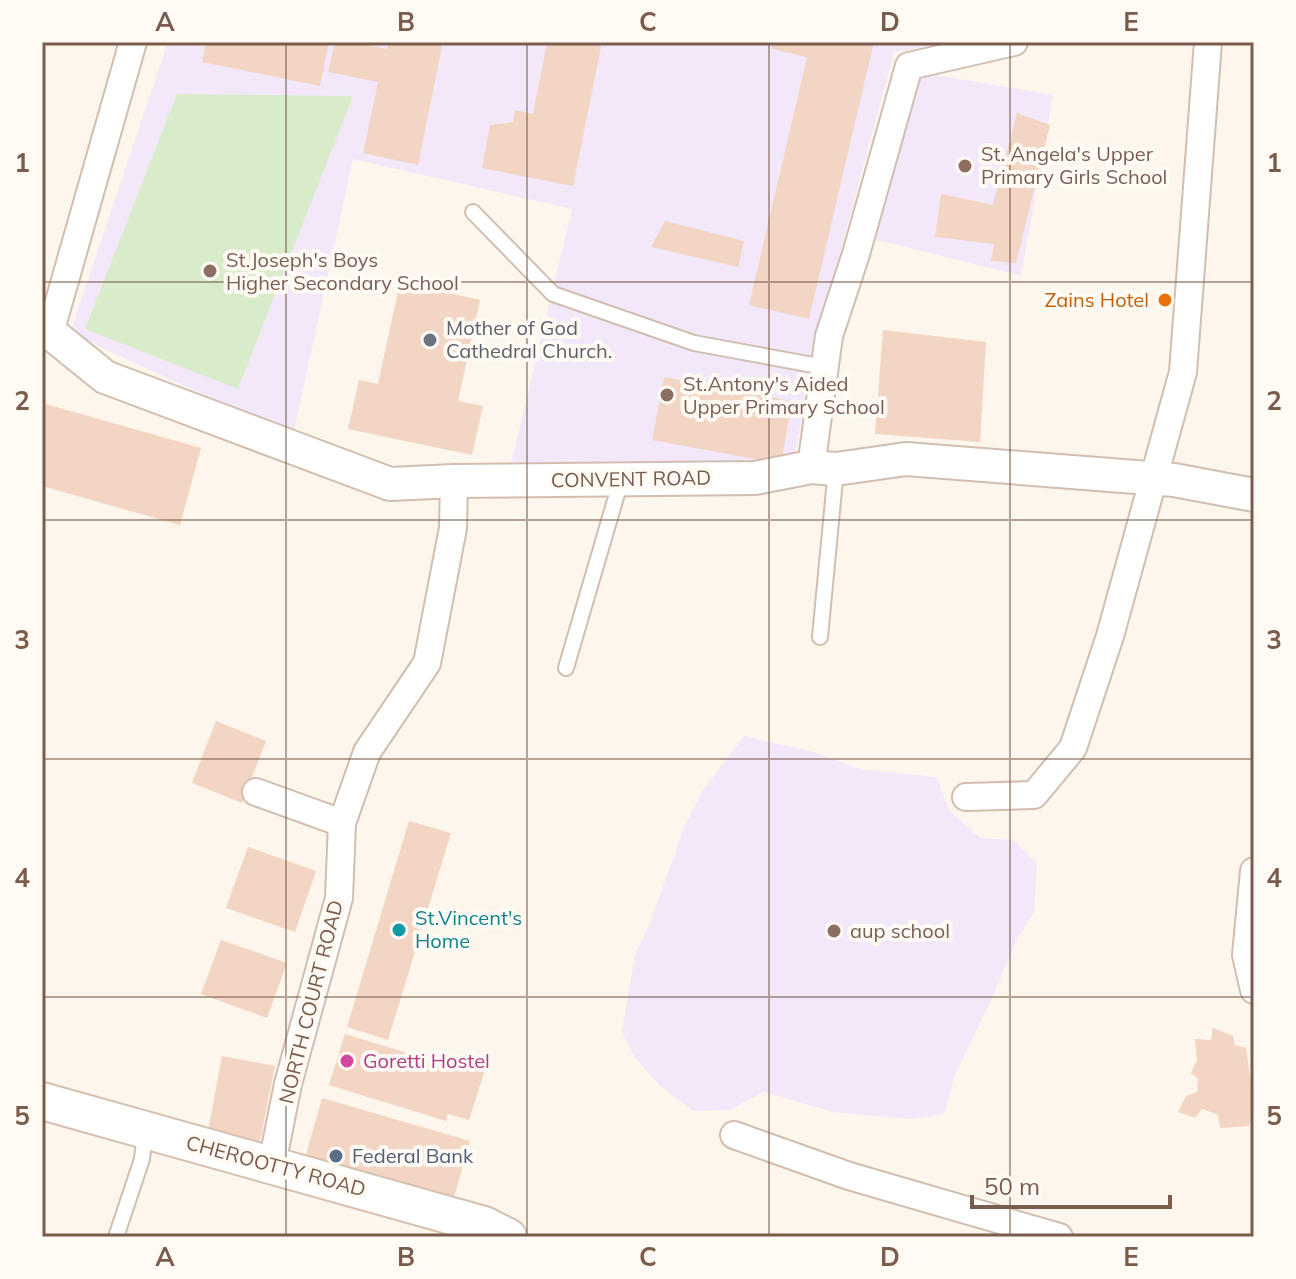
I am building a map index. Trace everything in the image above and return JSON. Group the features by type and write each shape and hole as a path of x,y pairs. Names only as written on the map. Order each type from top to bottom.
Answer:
{"main road":[{"name":"CHEROOTTY ROAD","path":"42,1101 484,1225 508,1237"}],"street":[{"path":"46,329 133,42"},
{"path":"824,468 824,367 829,336 856,254 909,66 1014,42"},
{"path":"966,797 1034,795 1073,748 1110,636 1183,372 1208,42"},
{"name":"CONVENT ROAD","path":"46,329 105,377 390,484 755,478 906,459 1155,479 1254,495"},
{"name":"NORTH COURT ROAD","path":"272,1164 288,1084 339,898 342,823 367,752 427,663 453,528 454,481"},
{"path":"256,792 342,823"},
{"path":"1254,871 1246,955 1254,990"},
{"path":"734,1135 849,1176 1059,1237"}],"lane":[{"path":"473,212 553,294 694,343 824,367"},
{"path":"820,637 824,468"},
{"path":"566,668 621,479"},
{"path":"116,1237 142,1159 145,1131"}],"shaded area":[{"path":"168,42 956,42 894,52 820,328 793,463 509,472 572,209 353,159 293,436 70,333"},
{"name":"St. Angela's Upper Primary Girls School","path":"917,72 1053,95 1021,276 869,238"},
{"name":"aup school","path":"744,736 814,752 859,769 937,777 948,809 980,838 1014,840 1037,864 1034,912 1017,939 955,1075 944,1114 912,1119 833,1112 763,1092 730,1110 693,1111 659,1085 633,1055 622,1031 635,955 650,923 685,825 703,790"}],"green space":[{"path":"177,94 353,96 238,389 85,329"}],"building":[{"path":"206,42 329,42 320,86 202,62"},
{"path":"335,42 353,42 387,49 389,42 443,42 418,165 363,153 378,82 328,72"},
{"path":"547,42 602,42 573,186 482,168 490,125 513,122 515,110 533,114"},
{"path":"773,42 874,42 809,319 749,305 807,57 772,49"},
{"path":"1017,113 1050,125 1016,263 991,261 994,244 935,237 941,194 993,205"},
{"path":"665,221 744,241 738,267 651,247"},
{"name":"Mother of God Cathedral Church.","path":"400,282 480,300 458,401 483,406 472,455 348,429 359,380 378,384"},
{"path":"883,330 986,342 980,442 875,434"},
{"path":"664,377 792,401 781,464 652,440"},
{"path":"42,403 201,448 180,525 42,486"},
{"path":"216,721 266,741 242,803 192,783"},
{"name":"St.Vincent's Home","path":"409,821 451,833 388,1040 347,1027"},
{"path":"248,847 316,871 295,932 226,908"},
{"path":"221,940 287,963 267,1018 201,994"},
{"path":"1213,1028 1233,1036 1235,1045 1246,1048 1254,1104 1249,1126 1220,1128 1218,1115 1202,1109 1195,1118 1178,1112 1186,1096 1197,1092 1198,1079 1191,1073 1197,1060 1195,1039 1211,1040"},
{"path":"345,1034 459,1069 462,1059 486,1067 469,1120 448,1114 446,1121 329,1085"},
{"path":"222,1056 275,1066 259,1147 207,1137"},
{"path":"322,1098 470,1141 453,1201 305,1158"}],"place":[{"name":"St. Angela's Upper Primary Girls School","path":"965,166"},
{"name":"St.Joseph's Boys Higher Secondary School","path":"210,271"},
{"name":"Zains Hotel","path":"1165,300"},
{"name":"Mother of God Cathedral Church.","path":"430,340"},
{"name":"St.Antony's Aided Upper Primary School","path":"667,395"},
{"name":"St.Vincent's Home","path":"399,930"},
{"name":"aup school","path":"834,931"},
{"name":"Goretti Hostel","path":"347,1061"},
{"name":"Federal Bank","path":"336,1156"}]}
